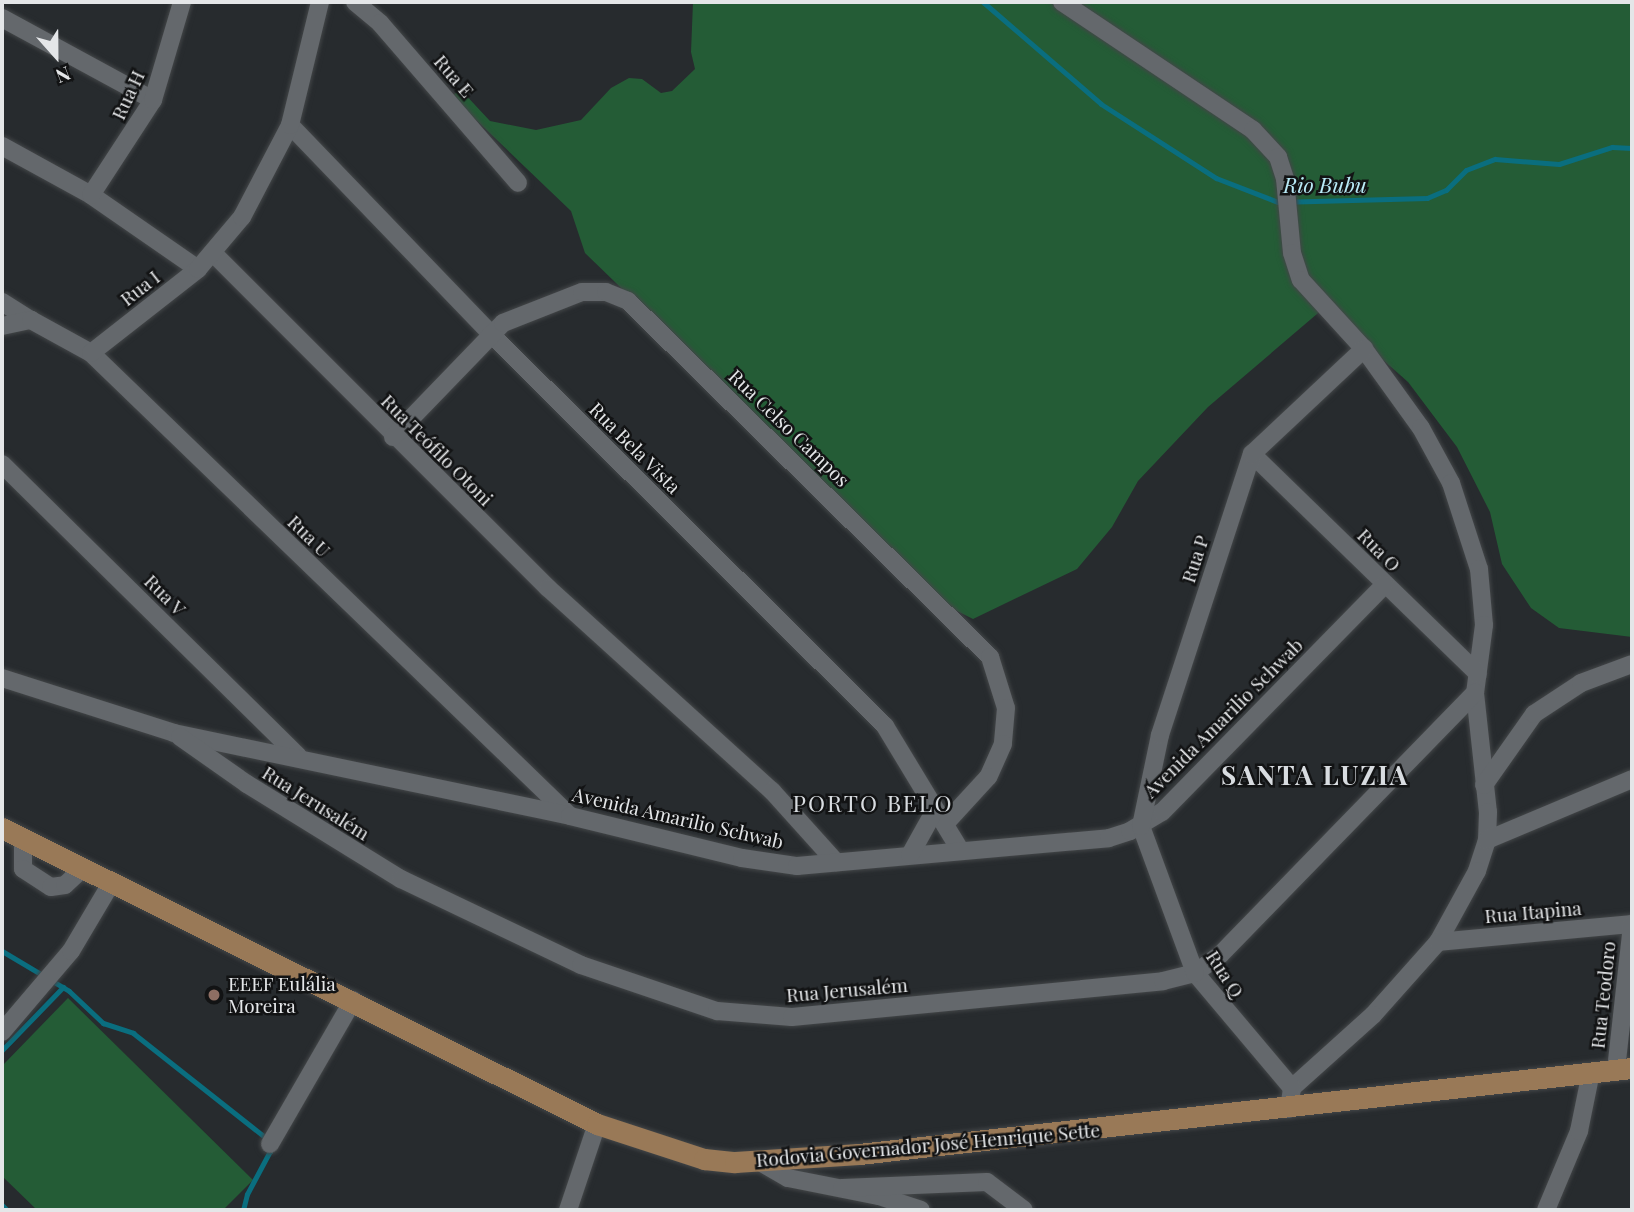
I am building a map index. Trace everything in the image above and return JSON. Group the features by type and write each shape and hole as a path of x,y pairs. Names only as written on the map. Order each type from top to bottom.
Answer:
{"main road":[{"name":"Rodovia Governador José Henrique Sette","path":"2,828 353,1000 597,1124 676,1153 760,1162 1291,1098 1624,1069"}],"street":[{"name":"Rua H","path":"91,195 153,100 182,2"},
{"path":"214,254 242,217 290,125 320,2"},
{"name":"Rua E","path":"355,2 380,23 518,183"},
{"path":"1062,2 1164,66 1266,142 1278,157 1285,179 1292,253 1301,280 1364,349 1437,454 1464,516 1482,585 1475,693 1487,840 1471,883 1438,942 1373,1015 1291,1098"},
{"path":"2,18 153,100"},
{"name":"Rua Bela Vista","path":"290,125 491,334 885,726 912,764 960,850"},
{"path":"2,146 91,195 198,269"},
{"name":"Rua I","path":"91,353 214,254"},
{"name":"Rua Teófilo Otoni","path":"214,254 393,437 644,679 772,791 836,862"},
{"name":"Rua Celso Campos","path":"393,437 491,334 520,315 582,292 606,292 628,301 979,642 1003,690 1003,744 982,785 940,817"},
{"name":"Rua U","path":"2,302 91,353 570,816"},
{"path":"2,326 31,320"},
{"name":"Rua P","path":"1141,825 1160,735 1252,453 1364,349"},
{"name":"Rua O","path":"1252,453 1478,674"},
{"name":"Rua V","path":"2,464 298,756"},
{"name":"Avenida Amarilio Schwab","path":"2,678 174,733 298,756 570,816 742,859 797,866 1109,838 1141,825 1162,813 1384,585"},
{"path":"1484,785 1534,715 1581,683 1632,664"},
{"name":"Rua Jerusalém","path":"174,733 247,784 401,879 581,965 717,1011 792,1017 1163,981 1195,973 1220,955 1475,693"},
{"path":"1487,840 1632,779"},
{"path":"910,855 940,817"},
{"name":"Rua Q","path":"1141,825 1195,973 1291,1098"},
{"path":"23,838 23,869 40,881 59,887 83,868"},
{"path":"2,1032 71,951 111,882"},
{"name":"Rua Itapina","path":"1438,942 1632,924"},
{"name":"Rua Teodoro","path":"1624,1069 1632,924"},
{"path":"270,1144 353,1000"},
{"path":"1546,1210 1579,1131 1591,1072"},
{"path":"568,1210 597,1124"},
{"path":"760,1162 788,1178 842,1188 921,1210"},
{"path":"842,1188 987,1182 1024,1210"}],"green space":[{"path":"693,2 1632,2 1632,637 1559,628 1531,608 1502,564 1490,512 1457,447 1408,382 1324,308 1208,407 1138,481 1112,527 1077,569 973,619 951,608 585,253 571,211 451,96 461,90 490,121 536,130 581,120 611,88 629,78 642,79 661,93 672,91 695,69 691,52"},
{"path":"68,998 253,1180 223,1210 37,1210 2,1176 2,1066"}],"waterway":[{"name":"Rio Bubu","path":"983,2 1101,104 1216,178 1278,202 1427,198 1446,190 1466,170 1495,159 1559,164 1612,147 1632,148"},
{"path":"2,951 69,991 103,1023 133,1033 266,1138 270,1151 247,1194 243,1210"},
{"path":"2,1050 63,987"},
{"path":"2,1205 7,1210"}],"place":[{"name":"EEEF Eulália Moreira","path":"214,995"}],"district":[{"name":"SANTA LUZIA","path":"1315,775"},
{"name":"PORTO BELO","path":"873,803"}]}
